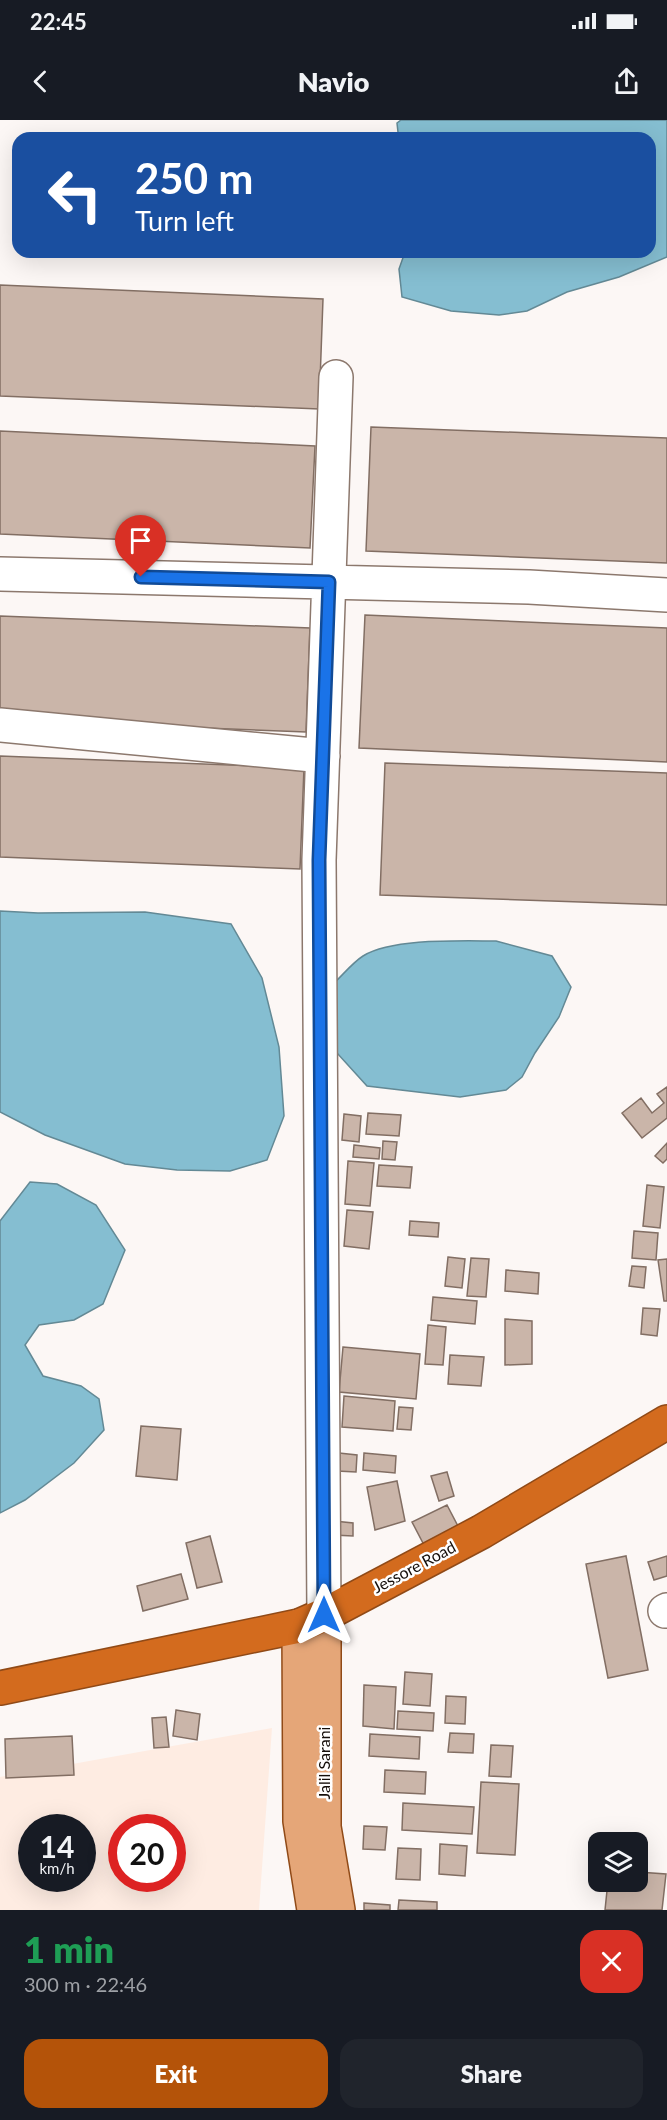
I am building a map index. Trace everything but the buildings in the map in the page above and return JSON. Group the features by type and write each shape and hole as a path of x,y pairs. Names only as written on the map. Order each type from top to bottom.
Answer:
{"highway":[{"name":"Jessore Road","path":"0,1688 311,1620 481,1532 667,1422"}],"main road":[{"name":"Jalil Sarani","path":"311,1620 300,1821 314,1910"},
{"name":"Jalil Sarani","path":"311,1620 324,1827 338,1910"}],"lane":[{"path":"311,1620 319,860 336,377"},
{"path":"0,574 528,587 667,595"},
{"path":"0,725 323,756"}],"shaded area":[{"path":"272,1728 259,1910 0,1910 0,1777"}],"water":[{"path":"401,120 667,120 667,257 619,277 567,292 527,311 499,315 451,311 402,297 399,269 403,258 656,258 656,132 398,132 397,123"},
{"path":"0,911 145,912 231,924 262,978 279,1047 284,1116 267,1160 230,1171 177,1170 125,1164 45,1135 0,1112"},
{"path":"496,941 552,956 571,987 559,1017 522,1077 506,1090 460,1097 367,1086 337,1053 332,985 363,956 376,950 409,943"},
{"path":"30,1182 57,1184 96,1205 125,1250 103,1304 74,1320 39,1325 25,1345 43,1376 81,1386 99,1399 104,1430 74,1463 25,1500 0,1513 0,1221"}],"route":[{"path":"141,577 329,582 319,860 324,1615"}]}
